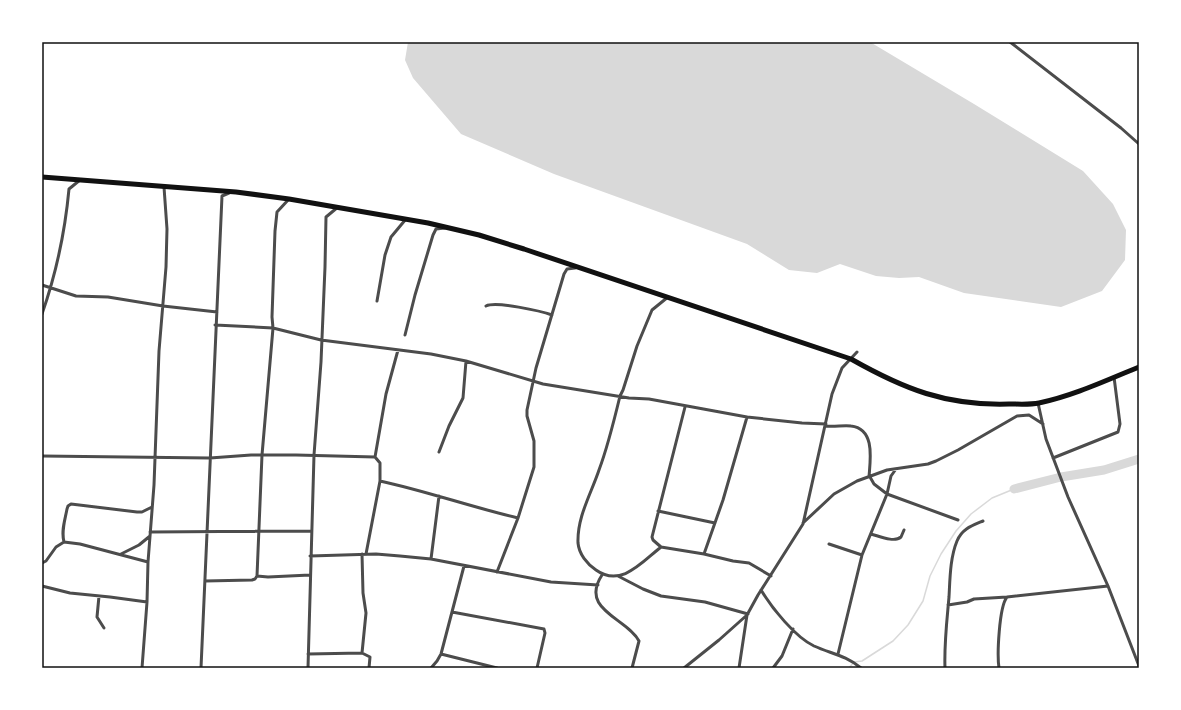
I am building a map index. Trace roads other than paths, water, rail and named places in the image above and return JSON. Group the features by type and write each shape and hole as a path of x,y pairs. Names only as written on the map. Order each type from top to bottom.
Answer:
{"highway":[{"path":"42,177 230,192 289,199 449,228 500,242 668,297 851,359 880,376 911,389 932,396 960,401 993,404 1038,403 1070,394 1139,367"}],"street":[{"path":"1010,42 1121,128 1139,144"},
{"path":"42,314 56,271 69,189 80,180"},
{"path":"142,668 154,485 158,366 167,229 164,187"},
{"path":"201,668 206,582 215,325 217,312 222,196 230,192"},
{"path":"257,576 262,455 273,328 272,317 275,231 278,212 289,199"},
{"path":"308,668 314,455 326,266 326,217 338,207"},
{"path":"377,301 385,255 391,237 406,219"},
{"path":"405,335 433,235 436,229 449,228"},
{"path":"497,572 518,518 534,467 534,442 527,416 533,381 567,269 579,267"},
{"path":"42,284 76,296 108,297 163,306 217,312"},
{"path":"661,546 626,574 618,576 602,575 590,567 582,556 578,544 579,531 585,506 610,438 620,396 637,346 652,310 668,297"},
{"path":"486,306 497,305 524,308 541,311 552,315"},
{"path":"215,325 273,328 321,340 431,354 466,361 533,381 620,396 649,399 685,407 747,417 802,423 852,426 860,430 869,441 870,477 874,484 887,494 958,520"},
{"path":"375,457 386,394 398,350"},
{"path":"803,524 832,394 842,368 857,352"},
{"path":"439,452 449,426 463,398 466,361"},
{"path":"1053,458 1118,432 1120,424 1114,377"},
{"path":"1038,403 1046,439 1053,458 1068,497 1108,586 1139,666"},
{"path":"685,407 678,439 658,511 652,537 653,540 661,546 749,563 771,576"},
{"path":"739,668 747,615 803,524 834,494 848,485 870,477 896,469 928,464 936,461 1017,416 1029,415 1043,424"},
{"path":"704,554 715,523 747,417"},
{"path":"42,456 210,458 262,455 314,455 375,457 380,461 380,481 366,554"},
{"path":"838,654 862,555 887,494 891,476 896,469"},
{"path":"380,481 439,496 475,508 518,518"},
{"path":"431,559 439,496"},
{"path":"64,542 62,531 68,506 71,504 136,512 142,512 152,507"},
{"path":"658,511 715,523"},
{"path":"945,668 948,605 954,551 957,541 964,530 983,521"},
{"path":"871,534 897,539 901,536 904,530"},
{"path":"120,554 139,545 150,534 311,531"},
{"path":"42,563 46,561 56,547 64,542 80,544 148,562"},
{"path":"829,544 862,555"},
{"path":"362,554 363,593 366,613 362,653"},
{"path":"310,556 382,554 431,559 551,582 598,585"},
{"path":"431,668 441,654 464,566"},
{"path":"206,582 252,580 257,576 268,577 310,575"},
{"path":"602,575 598,585 598,600 602,608 639,641 632,668"},
{"path":"618,576 660,596 704,602 747,615"},
{"path":"42,586 70,593 147,602"},
{"path":"948,605 967,602 974,599 1108,586"},
{"path":"761,590 777,613 797,634 812,645 848,658 862,668"},
{"path":"100,596 96,617 104,628"},
{"path":"999,668 1001,615 1004,602 1007,597"},
{"path":"452,612 544,629 545,633 538,668"},
{"path":"684,668 747,615"},
{"path":"773,668 782,656 793,629"},
{"path":"308,654 362,653 370,657 370,668"},
{"path":"441,654 497,668"}],"waterway":[{"path":"1014,489 1061,477 1104,470 1139,459"},
{"path":"849,668 854,662 862,661 893,641 908,625 923,601 930,576 941,554 956,531 971,514 992,498 1014,489"}]}
